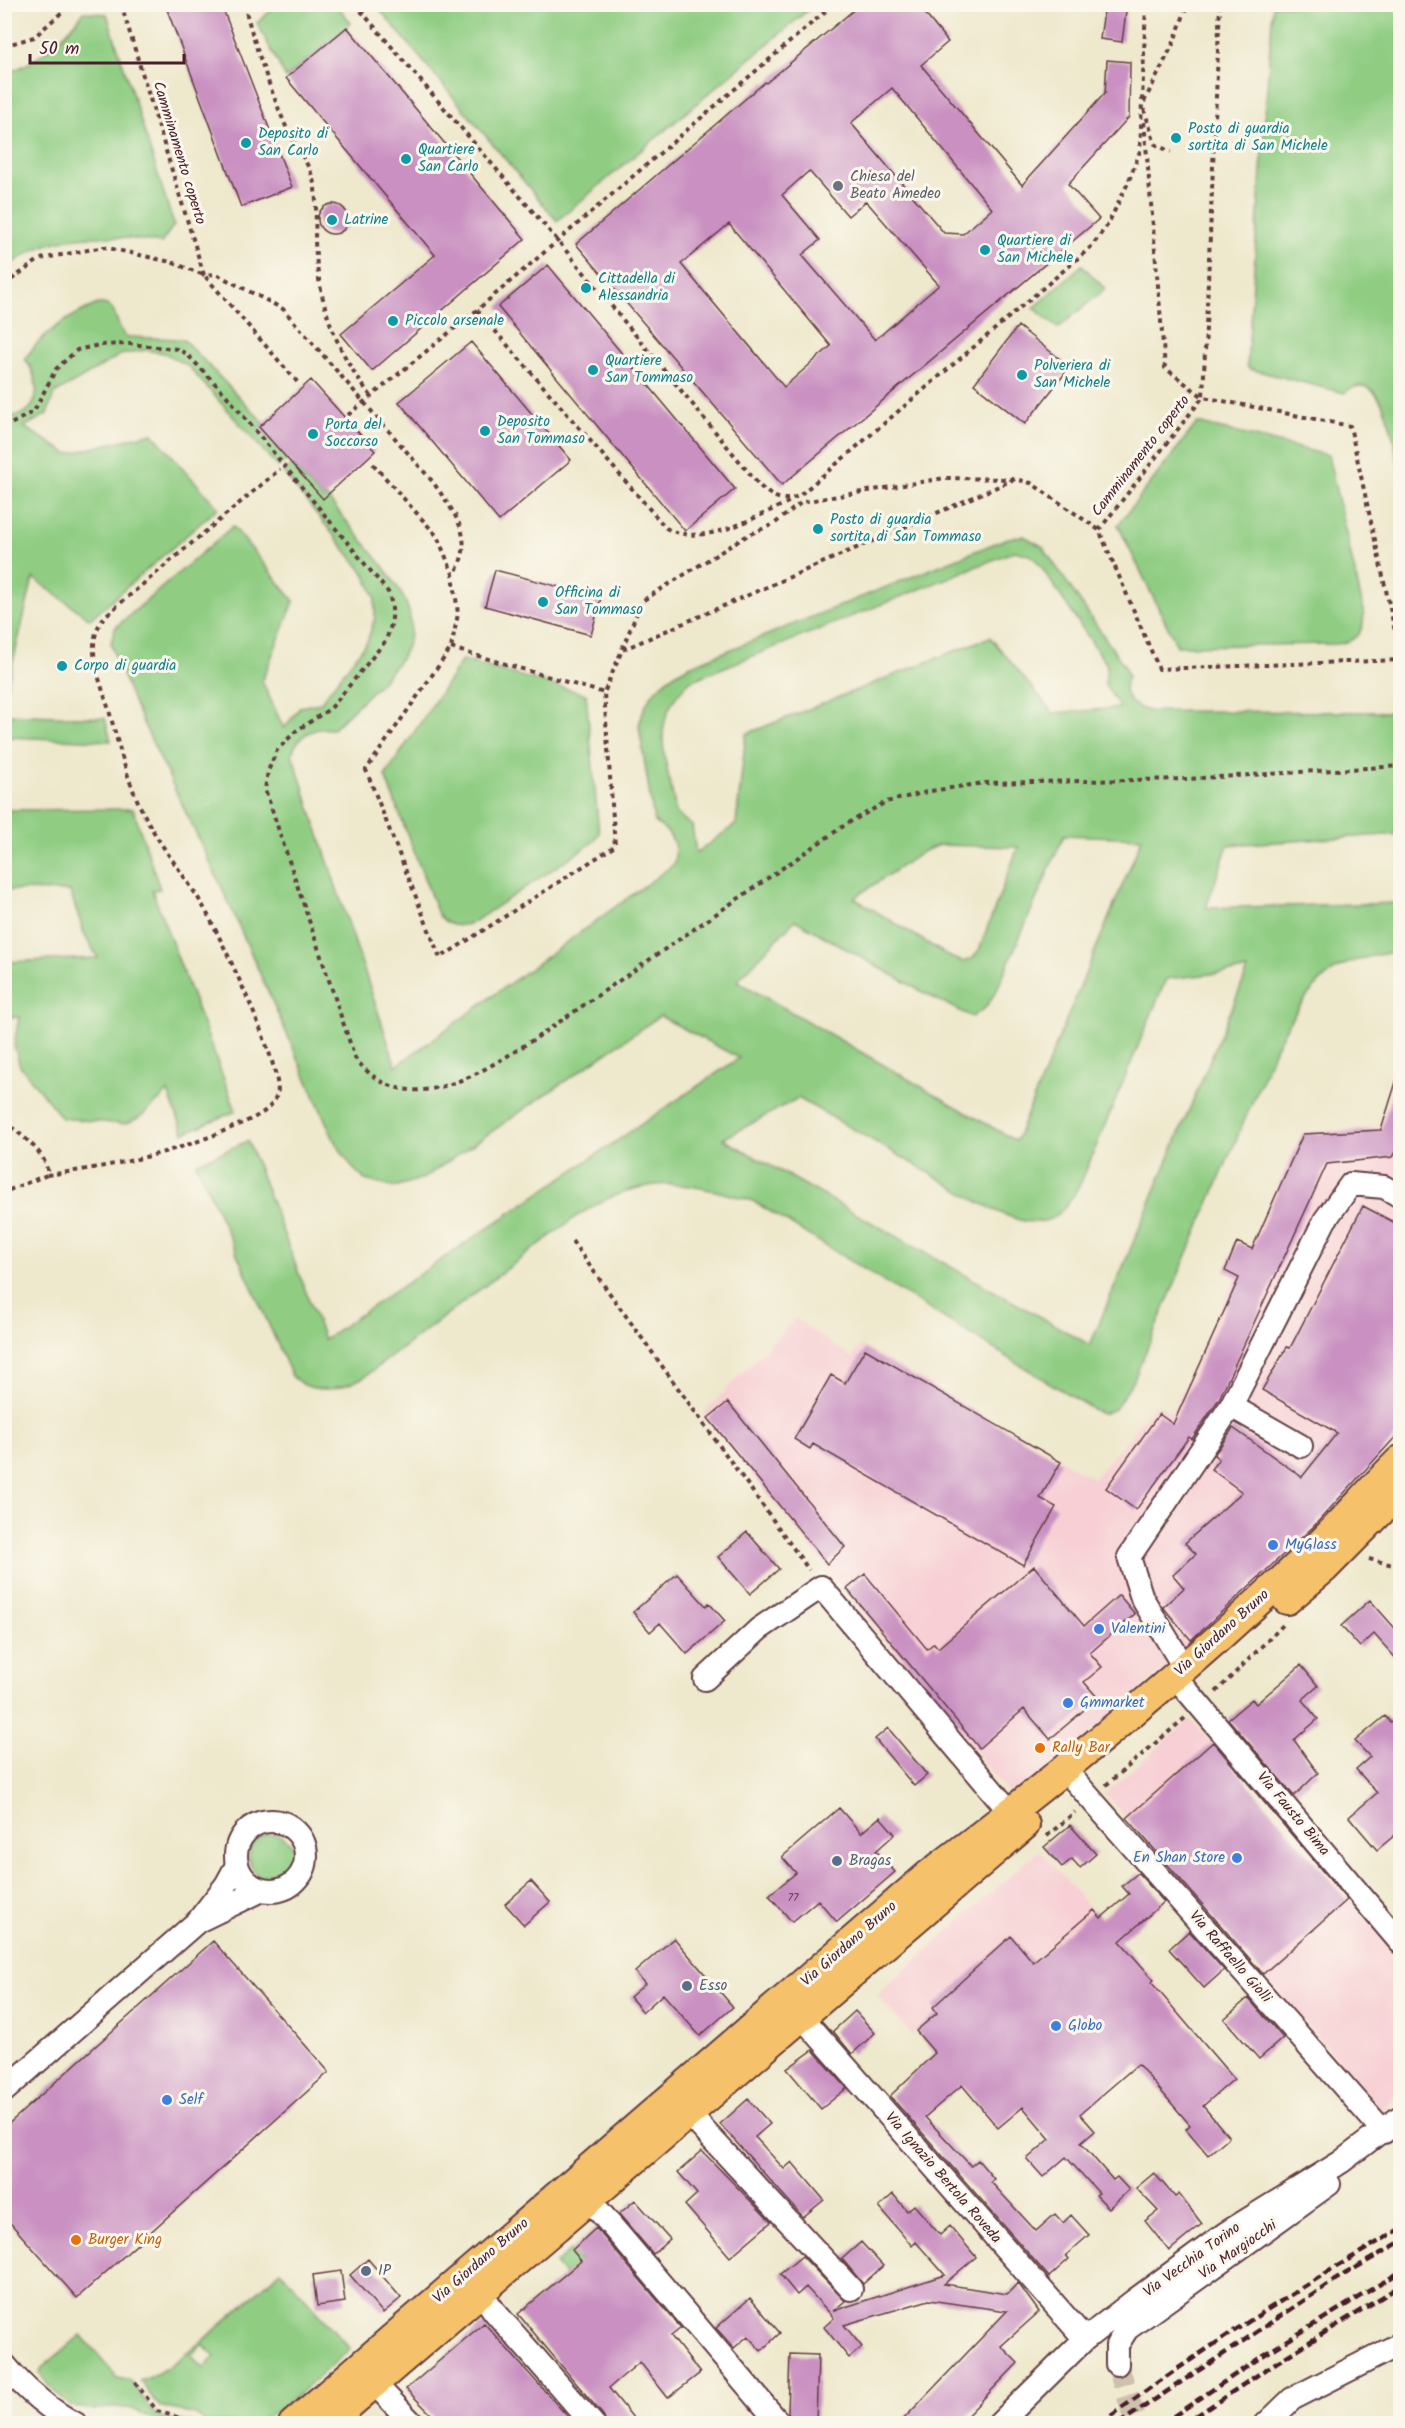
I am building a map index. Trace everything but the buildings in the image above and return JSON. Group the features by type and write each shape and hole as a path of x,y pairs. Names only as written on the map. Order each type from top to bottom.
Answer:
{"main road":[{"name":"Via Giordano Bruno","path":"327,2424 1075,1781 1301,1563 1401,1460"},
{"name":"Via Giordano Bruno","path":"293,2424 928,1875 1011,1814 1325,1568 1401,1492"}],"street":[{"path":"1300,1446 1231,1406 1325,1220 1351,1184 1384,1187 1401,1196"},
{"name":"Via Fausto Bima","path":"1231,1406 1129,1557 1142,1598 1184,1677 1401,1942"},
{"path":"705,1679 759,1629 821,1587 1011,1814"},
{"name":"Via Raffaello Giolli","path":"1075,1781 1384,2132"},
{"path":"4,2091 198,1921 226,1886 237,1865 239,1843 253,1826 274,1821 294,1829 305,1847 303,1871 296,1881 286,1888 274,1891 262,1890 251,1885 242,1876 237,1865"},
{"path":"198,1921 262,1890"},
{"name":"Via Ignazio Bertola Roveda","path":"802,2017 1085,2339"},
{"path":"688,2113 851,2289"},
{"name":"Via Vecchia Torino","path":"999,2424 1085,2339 1226,2234 1341,2162 1384,2132 1401,2117"},
{"name":"Via Margiocchi","path":"1117,2364 1117,2345 1126,2329 1334,2181 1341,2162"},
{"path":"588,2198 780,2424"},
{"path":"480,2291 494,2311 593,2424"},
{"path":"1266,2424 1292,2399 1401,2344"},
{"path":"4,2364 22,2385 54,2412 76,2424"},
{"path":"374,2383 413,2424"},
{"path":"22,2385 45,2424"}],"path":[{"path":"4,46 34,37 71,4"},
{"name":"Camminamento coperto","path":"121,4 204,275"},
{"path":"244,4 255,47 287,129 312,178 316,253 328,318 340,351 371,396"},
{"path":"355,4 558,241 759,485 779,499 794,499 800,495 1092,246 1112,218 1135,167 1141,143 1146,4"},
{"path":"348,415 477,310 834,4"},
{"path":"1188,4 1173,44 1143,105 1165,368 1203,397 1350,426 1401,654"},
{"path":"1203,397 1220,4"},
{"path":"1143,105 1155,144 1171,152"},
{"path":"4,285 40,259 105,247 171,262 204,275 216,274 280,306 433,482 452,511 463,534 465,546 463,559 453,574"},
{"path":"204,275 299,384"},
{"path":"477,310 666,528 687,535 708,533 800,495"},
{"path":"4,428 34,411 56,369 77,350 99,345 129,344 177,349 187,354 226,395 388,592 393,609 390,633 384,643 332,708 296,731 277,750 268,771 265,789 355,1058 376,1080 407,1089 441,1088 487,1069 536,1038 844,825 886,802 931,791 984,783 1186,779 1401,766"},
{"name":"Camminamento coperto","path":"1099,530 1203,397"},
{"path":"373,464 437,536 453,574 458,614 451,648 366,770 440,958 615,846 604,693 642,601 748,535 774,524 802,502 945,478 1016,479 1031,483 1099,530 1159,669 1401,660"},
{"path":"4,1192 47,1175 124,1163 189,1146 266,1111 277,1095 279,1083 225,947 141,809 95,664 93,644 97,627 105,617 280,469"},
{"path":"621,650 1016,479"},
{"path":"800,495 802,502"},
{"path":"451,648 604,693"},
{"path":"4,1121 39,1154 48,1169 47,1175"},
{"path":"572,1241 821,1587"},
{"path":"135,2382 157,2411 200,2424"}],"shaded area":[{"path":"1400,1067 1400,1432 1316,1532 1218,1624 1013,1799 703,1414 795,1318 852,1358 861,1345 1094,1479 1155,1405 1160,1405 1172,1413 1302,1132 1379,1127"},
{"path":"1190,1719 1400,1958 1400,2089 1383,2112 1105,1794"},
{"name":"Globo","path":"1039,1850 1188,2019 1186,2022 1234,2079 1188,2121 1137,2064 1050,2139 1023,2107 998,2128 917,2031 912,2035 877,1995"}],"green space":[{"path":"336,4 351,23 286,78 257,23 277,5"},
{"path":"376,5 814,5 557,221"},
{"path":"1273,5 1400,5 1400,471 1386,411 1369,388 1358,386 1344,393 1250,369 1247,366"},
{"path":"84,12 107,14 174,225 161,243 120,237 59,241 22,257 5,270 5,72 27,64 49,49"},
{"path":"1082,265 1105,289 1058,328 1034,308"},
{"path":"98,304 110,307 126,337 183,339 264,423 259,427 288,459 278,467 188,366 165,353 145,350 120,355 54,394 47,414 24,427 68,454 152,433 218,508 90,619 33,578 5,696 7,559 4,557 5,416 26,412 36,397 35,378 25,359 32,350 57,326"},
{"path":"1197,423 1328,455 1363,608 1362,628 1355,637 1337,644 1177,646 1118,525"},
{"path":"292,465 323,499 326,496 391,577 406,603 410,616 410,637 402,656 387,676 333,729 319,729 302,737 294,747 292,754 396,1066 673,865 675,846 665,830 654,822 639,726 645,707 662,684 687,667 1008,538 1024,536 1042,546 1125,667 1128,677 1126,695 1138,707 1149,711 1400,712 1400,834 1228,845 1206,908 1400,903 1400,951 1359,959 1334,971 1311,991 1292,1018 1271,1058 1134,1379 1115,1409 1102,1414 1094,1410 753,1201 704,1188 663,1184 623,1193 577,1216 355,1382 336,1388 318,1389 300,1383 292,1376 196,1163 248,1141 324,1339 739,1058 660,1016 424,1178 394,1187 365,1180 352,1167 335,1142 221,886 134,704 111,643 115,628 233,526 294,601 262,681 284,729 300,707 320,703 367,642 375,618 375,597 364,573 283,472","holes":["1015,551 1030,555 1038,562 1107,665 1105,684 1120,708 1053,713 990,637 746,734 736,824 696,853 692,826 676,813 663,743 668,712 676,697 690,681","1064,835 1142,838 1016,1141 737,981 795,920 972,1017 985,1008 996,992","939,845 1018,847 979,950 973,958 963,962 950,957 854,898 924,851","1248,970 1090,1345 723,1139 798,1098 995,1211 1025,1221 1046,1221 1065,1207 1082,1180 1166,979"]},
{"path":"462,660 586,694 599,833 592,843 478,919 467,924 451,925 438,914 385,776"},
{"path":"5,714 105,718 111,741 5,737"},
{"path":"133,809 160,889 152,890 236,1111 184,1133 168,1092 142,1116 123,1124 62,1118 20,1066 14,1046 19,1017 5,1017 5,962 98,958 85,936 70,891 5,890 5,810"},
{"path":"272,1834 288,1841 295,1857 288,1873 272,1880 256,1873 249,1857 256,1841"},
{"path":"570,2251 603,2287 587,2301 555,2264"},
{"path":"281,2271 350,2349 299,2394 274,2413 254,2423 206,2423 196,2415 159,2406 140,2381 155,2375 192,2349","holes":["203,2344 215,2357 203,2368 191,2355"]},
{"path":"81,2335 118,2378 131,2381 153,2412 163,2418 192,2423 163,2423 129,2408 106,2407 94,2410 71,2406 56,2394 40,2374 42,2368"}],"tunnel":[{"path":"1117,2364 1137,2424"}],"railway":[{"path":"1100,2424 1247,2322 1400,2229"},
{"path":"1118,2424 1338,2278 1400,2242"},
{"path":"1162,2424 1267,2353 1400,2272"},
{"path":"1184,2424 1274,2364 1400,2286"}],"place":[{"name":"Posto di guardia sortita di San Michele","path":"1176,138"},
{"name":"Deposito di San Carlo","path":"246,143"},
{"name":"Quartiere San Carlo","path":"406,159"},
{"name":"Chiesa del Beato Amedeo","path":"838,186"},
{"name":"Latrine","path":"332,220"},
{"name":"Quartiere di San Michele","path":"985,250"},
{"name":"Cittadella di Alessandria","path":"586,288"},
{"name":"Piccolo arsenale","path":"393,321"},
{"name":"Quartiere San Tommaso","path":"593,370"},
{"name":"Polveriera di San Michele","path":"1022,375"},
{"name":"Deposito San Tommaso","path":"485,431"},
{"name":"Porta del Soccorso","path":"313,434"},
{"name":"Posto di guardia sortita di San Tommaso","path":"818,529"},
{"name":"Officina di San Tommaso","path":"543,602"},
{"name":"Corpo di guardia","path":"62,666"},
{"name":"MyGlass","path":"1273,1545"},
{"name":"Valentini","path":"1099,1629"},
{"name":"Gmmarket","path":"1068,1703"},
{"name":"Rally Bar","path":"1040,1748"},
{"name":"En Shan Store","path":"1237,1858"},
{"name":"Bragas","path":"837,1861"},
{"name":"Esso","path":"687,1986"},
{"name":"Globo","path":"1056,2026"},
{"name":"Self","path":"167,2100"},
{"name":"Burger King","path":"76,2240"},
{"name":"IP","path":"366,2271"}]}
